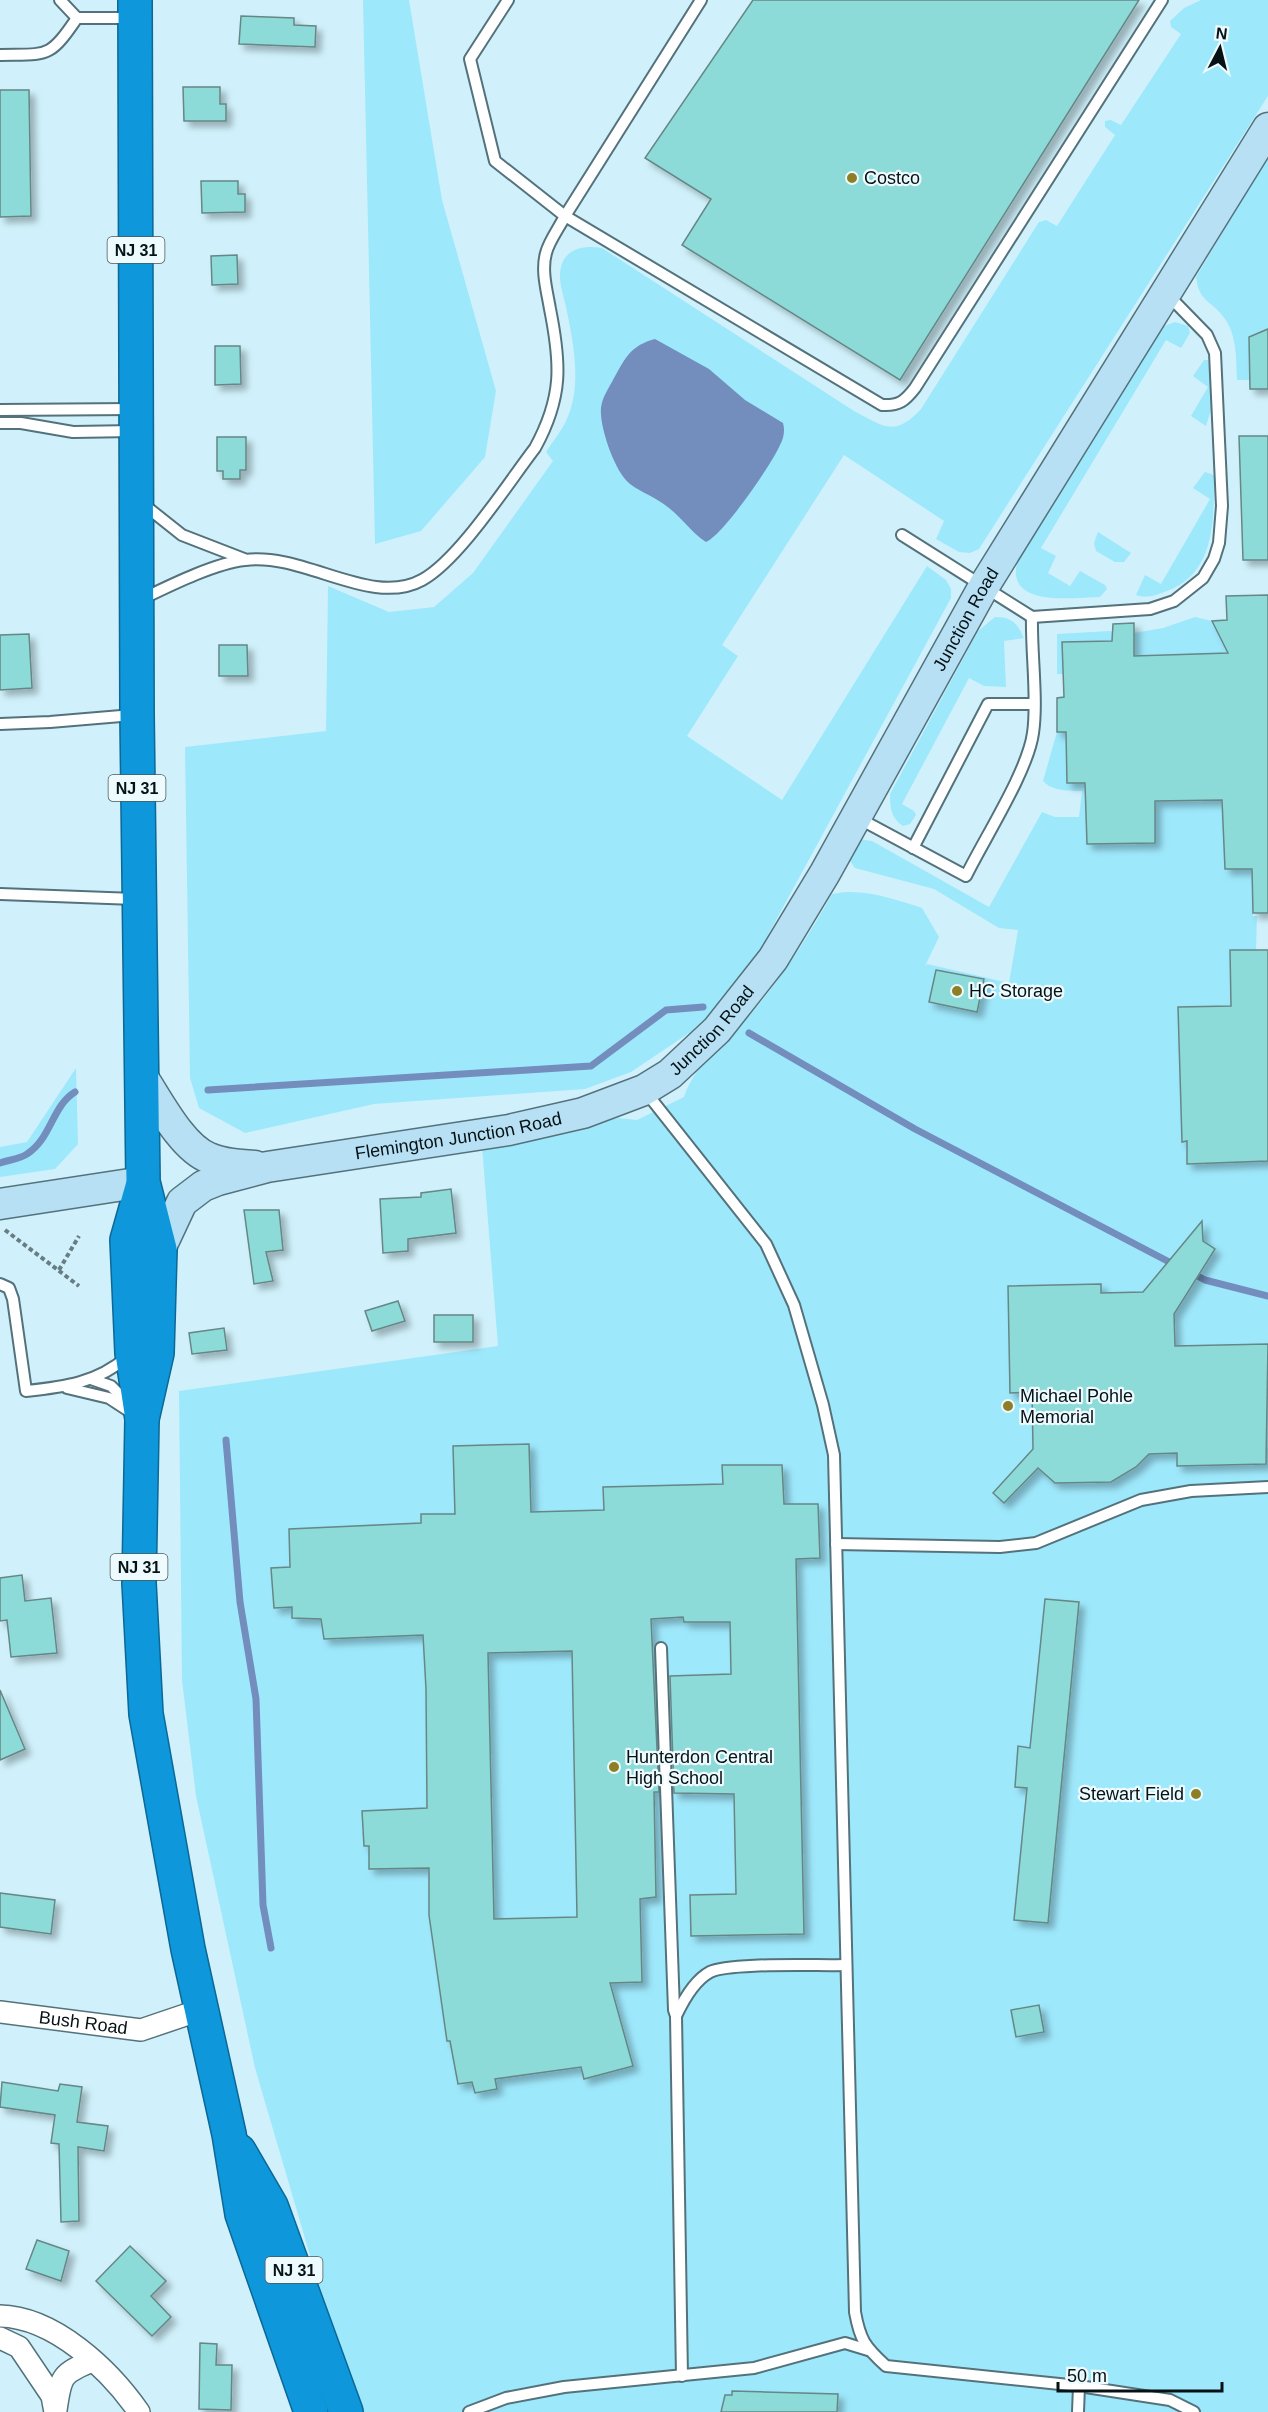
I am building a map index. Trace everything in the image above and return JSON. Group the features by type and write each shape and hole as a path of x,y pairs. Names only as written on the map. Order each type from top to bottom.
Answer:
{"highway":[{"name":"NJ 31","path":"136,9 138,899 143,1182 160,1249 157,1353 142,1419"},
{"name":"NJ 31","path":"143,1182 127,1240 132,1353 142,1419 140,1583 146,1714 200,2010 229,2134 242,2214 311,2412"},
{"name":"NJ 31","path":"229,2134 271,2206 346,2412"}],"street":[{"name":"Junction Road","path":"644,1090 695,1053 745,997 773,959 984,586 1268,128"},
{"path":"141,1076 184,1138 195,1150 208,1158 231,1164 267,1167"},
{"name":"Flemington Junction Road","path":"267,1167 510,1130 583,1113 644,1090"},
{"path":"160,1249 182,1203 191,1194 218,1180 267,1167"},
{"path":"0,1204 143,1182"},
{"name":"Bush Road","path":"0,2012 141,2030 200,2010"},
{"path":"0,2316 21,2316 66,2337 121,2389 139,2412"},
{"path":"0,2338 19,2347 52,2396 56,2412"},
{"path":"56,2412 60,2382 68,2371 92,2361"}],"lane":[{"path":"60,0 77,18"},
{"path":"508,0 470,59 495,161 565,216 882,405 896,406 907,399 915,388 1162,0"},
{"path":"137,602 178,581 244,560 278,560 304,565 378,588 395,589 423,580 448,560 535,448 545,429 560,380 556,341 544,273 546,253 565,216 700,0"},
{"path":"0,55 47,54 59,45 77,18 136,9"},
{"path":"902,535 1032,617 1150,609 1174,601 1192,589 1214,560 1219,543 1222,506 1215,353 1207,335 1166,292"},
{"path":"0,410 136,420"},
{"path":"0,423 21,423 73,432 136,420"},
{"path":"137,500 182,535 244,560"},
{"path":"855,816 966,876 1028,754 1033,733 1032,617"},
{"path":"913,848 988,704 1033,704"},
{"path":"0,724 137,714"},
{"path":"0,894 138,899"},
{"path":"644,1090 766,1244 794,1305 821,1395 834,1455 855,2312 858,2331 868,2350 886,2366 1079,2386 1170,2400 1194,2412"},
{"path":"0,1284 9,1288 14,1299 26,1391 63,1387 91,1379 114,1368 132,1353"},
{"path":"91,1379 111,1386 142,1419"},
{"path":"63,1387 109,1398 142,1419"},
{"path":"836,1544 1000,1547 1036,1543 1140,1500 1191,1491 1268,1487"},
{"path":"661,1648 676,2016 682,2376"},
{"path":"676,2016 683,2000 710,1972 732,1967 846,1965"},
{"path":"469,2412 506,2398 564,2387 754,2368 845,2343 868,2350"},
{"path":"1078,2412 1079,2386"}],"path":[{"path":"0,1226 79,1286"},
{"path":"59,1270 79,1236"}],"shaded area":[{"path":"363,0 409,0 442,200 496,391 485,457 421,531 375,544"},
{"path":"1201,0 1268,0 1268,96 979,549 970,553 959,552 936,539 944,521 844,455 722,645 738,656 687,736 782,800 927,566 946,580 951,589 951,598 755,959 728,997 701,1025 631,1072 585,1089 374,1104 245,1133 199,1108 190,1078 185,747 326,731 328,586 389,612 434,607 473,573 553,461 546,452 564,425 571,408 575,381 574,353 560,278 561,267 567,256 577,249 602,248 854,411 882,425 896,426 904,423 921,409 1039,222 1046,220 1057,226 1115,135 1105,127 1105,121 1111,120 1121,125 1181,34 1171,27 1170,21 1184,8"},
{"path":"1268,156 1268,329 1249,337 1250,380 1237,380 1232,333 1225,319 1203,297 1196,277"},
{"path":"1175,322 1188,326 1190,333 1181,348 1166,340 1041,548 1056,556 1048,573 1070,586 1080,571 1105,585 1107,589 1100,597 1055,598 1027,592 1019,584 1016,571 1020,554 1154,335 1164,326"},
{"path":"655,339 709,369 745,400 783,423 782,440 767,467 724,527 706,542 669,508 624,478 605,437 601,408 606,393 630,353 640,345"},
{"path":"1204,360 1208,360 1212,406 1206,426 1191,416 1208,387 1193,376"},
{"path":"1205,472 1214,475 1214,509 1209,542 1203,558 1195,571 1183,583 1155,595 1144,597 1136,595 1145,575 1161,584 1210,499 1193,488"},
{"path":"1098,532 1131,553 1124,562 1115,562 1096,551 1094,543"},
{"path":"995,617 1006,618 1013,622 1024,638 1004,641 1006,687 984,686 969,678 902,804 914,811 916,815 910,824 903,826 892,812 890,794 978,631"},
{"path":"1195,617 1212,621 1222,641 1248,650 1226,653 1134,656 1134,633 1163,628"},
{"path":"1113,632 1112,641 1062,642 1063,674 1057,674 1057,634"},
{"path":"1057,732 1066,732 1067,782 1085,783 1088,844 1155,843 1155,801 1222,800 1225,869 1252,869 1253,916 1257,916 1256,950 1230,951 1234,1147 1268,1148 1268,2412 356,2412 255,2068 196,1796 182,1680 179,1391 498,1346 482,1146 618,1118 637,1120 684,1097 696,1073 753,1011 786,969 832,894 866,893 922,908 939,937 925,966 927,964 1009,983 1018,930 999,928 934,889 855,868 848,858 858,839 872,841 989,907 1042,812 1055,817 1079,817 1082,791 1056,789 1043,781","holes":["1180,1008 1210,1141 1182,1141"]},
{"path":"76,1068 78,1144 55,1169 0,1177 0,1147 27,1142"}],"building":[{"name":"Costco","path":"753,0 1139,0 900,380 682,245 711,199 645,158"},
{"path":"241,16 294,18 294,25 316,26 315,47 239,44"},
{"path":"183,87 220,87 220,104 226,104 226,121 184,121"},
{"path":"0,90 29,90 31,216 0,217"},
{"path":"201,181 238,181 238,194 245,194 245,212 202,213"},
{"path":"237,255 238,284 212,285 211,256"},
{"path":"1268,329 1268,389 1250,389 1249,337"},
{"path":"215,346 240,346 241,384 215,385"},
{"path":"1239,436 1268,436 1268,560 1243,560"},
{"path":"217,437 246,437 246,470 240,470 240,479 223,479 223,471 217,471"},
{"path":"1268,595 1268,913 1253,913 1252,869 1225,869 1222,800 1155,801 1155,843 1087,844 1085,783 1067,783 1066,732 1057,732 1057,698 1064,697 1062,642 1112,641 1113,624 1134,623 1134,656 1228,653 1212,621 1227,620 1226,596"},
{"path":"29,634 32,688 0,690 0,635"},
{"path":"219,645 247,645 248,676 219,676"},
{"path":"1230,950 1268,950 1268,1161 1187,1164 1187,1141 1182,1142 1178,1007 1231,1006"},
{"name":"HC Storage","path":"936,970 984,979 977,1012 929,1002"},
{"path":"451,1189 456,1233 408,1239 408,1251 383,1253 380,1199 421,1197 421,1193"},
{"path":"244,1210 279,1210 283,1250 266,1252 273,1281 254,1284"},
{"path":"1202,1221 1203,1241 1215,1249 1174,1314 1175,1346 1268,1344 1266,1464 1177,1466 1177,1453 1149,1454 1136,1467 1111,1482 1055,1483 1038,1468 1004,1503 993,1493 1033,1449 1032,1392 1010,1393 1008,1286 1101,1284 1101,1293 1143,1292"},
{"path":"398,1301 405,1321 372,1331 365,1311"},
{"path":"434,1315 473,1315 473,1342 434,1342"},
{"path":"224,1328 227,1350 192,1354 189,1333"},
{"name":"Hunterdon Central High School","path":"529,1444 531,1512 604,1510 603,1487 723,1484 722,1465 782,1465 784,1504 818,1504 820,1558 796,1559 804,1934 691,1936 690,1895 736,1894 734,1794 674,1793 670,1676 731,1674 730,1622 684,1622 683,1617 651,1619 659,1792 654,1792 656,1897 640,1899 642,1982 610,1983 633,2066 584,2079 581,2067 495,2079 497,2089 475,2093 472,2082 458,2084 450,2041 447,2041 429,1915 429,1868 369,1869 369,1846 364,1846 362,1811 427,1808 423,1635 324,1639 321,1619 292,1618 292,1607 274,1608 271,1568 290,1567 289,1529 421,1523 421,1514 455,1514 453,1446","holes":["572,1651 577,1917 494,1919 488,1653"]},
{"path":"22,1575 25,1601 51,1598 57,1653 11,1657 7,1620 0,1621 0,1578"},
{"path":"1045,1599 1079,1602 1048,1923 1014,1920 1027,1788 1015,1787 1018,1746 1030,1748"},
{"path":"0,1690 25,1749 0,1760"},
{"path":"0,1893 55,1900 51,1934 0,1927"},
{"path":"1039,2005 1044,2032 1016,2037 1011,2010"},
{"path":"2,2082 58,2091 60,2084 82,2087 77,2122 108,2126 104,2151 78,2147 79,2221 61,2222 59,2144 51,2143 55,2115 0,2107"},
{"path":"37,2240 69,2251 61,2281 26,2269"},
{"path":"130,2246 166,2281 151,2296 171,2317 152,2336 96,2281"},
{"path":"200,2343 217,2344 216,2365 232,2365 231,2410 199,2409"},
{"path":"732,2391 838,2394 837,2412 721,2412 725,2395 732,2395"}],"waterway":[{"path":"208,1090 591,1066 666,1010 703,1007"},
{"path":"749,1033 915,1129 1175,1265"},
{"path":"0,1163 24,1156 35,1148 61,1105 75,1092"},
{"path":"1190,1272 1205,1280 1268,1296"},
{"path":"226,1440 240,1602 256,1699 263,1905 271,1948"}],"place":[{"name":"Costco","path":"852,178"},
{"name":"HC Storage","path":"957,991"},
{"name":"Michael Pohle Memorial","path":"1008,1406"},
{"name":"Hunterdon Central High School","path":"614,1767"},
{"name":"Stewart Field","path":"1196,1794"}]}
